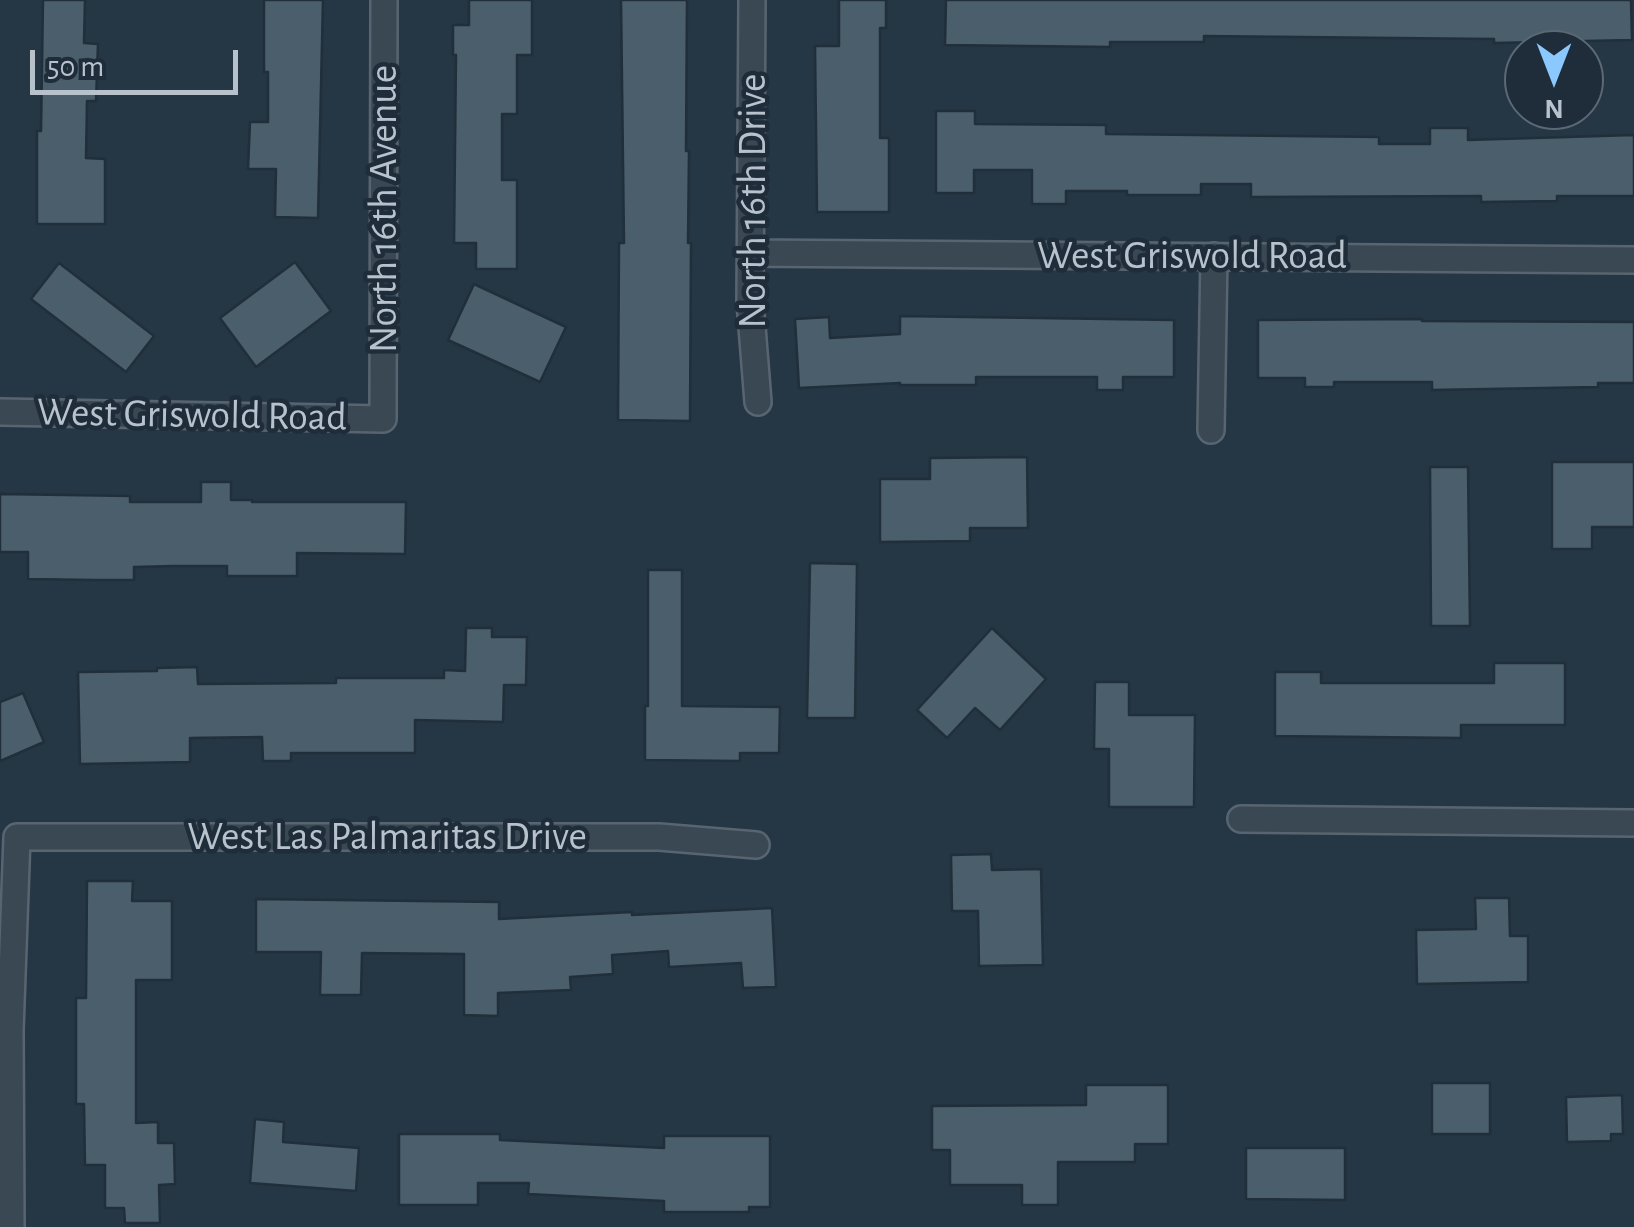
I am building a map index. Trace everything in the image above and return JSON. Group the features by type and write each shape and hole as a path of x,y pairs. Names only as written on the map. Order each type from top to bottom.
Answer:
{"street":[{"name":"North 16th Avenue","path":"384,0 384,418"},
{"name":"North 16th Drive","path":"752,0 750,302 758,402"},
{"name":"West Griswold Road","path":"750,253 1634,260"},
{"path":"1212,430 1214,256"},
{"name":"West Griswold Road","path":"0,412 384,418"},
{"path":"1241,819 1634,823"},
{"name":"West Las Palmaritas Drive","path":"12,1227 10,1030 17,837 641,837 756,845"}],"building":[{"path":"43,0 85,0 84,43 98,44 96,101 87,101 86,158 105,159 105,224 37,224"},
{"path":"264,0 323,0 318,218 275,217 276,169 248,169 250,122 268,122"},
{"path":"469,0 532,0 532,55 517,55 517,114 502,114 502,180 517,180 517,269 476,269 476,243 454,243 453,25 469,25"},
{"path":"621,0 687,0 690,421 618,420 619,243 624,243"},
{"path":"839,0 886,0 886,28 880,28 880,138 889,138 889,212 817,212 815,46 839,46"},
{"path":"946,0 1631,0 1632,40 1604,41 1604,30 1504,30 1504,43 1494,43 1494,39 1204,36 1204,42 1110,42 1110,47 945,45"},
{"path":"936,111 975,111 975,124 1106,125 1106,134 1379,137 1379,144 1430,144 1430,128 1468,128 1468,140 1634,135 1634,196 1557,196 1557,201 1481,202 1481,196 1251,197 1251,184 1201,184 1201,195 1066,191 1066,204 1032,204 1032,170 974,170 974,193 936,193"},
{"path":"295,262 331,311 256,367 220,318"},
{"path":"59,263 154,336 126,372 31,299"},
{"path":"474,284 566,327 540,382 448,340"},
{"path":"900,316 1174,320 1174,377 1123,377 1123,390 1097,390 1097,377 976,377 976,385 900,383 799,388 795,319 829,317 830,338 900,334"},
{"path":"1258,320 1634,322 1634,383 1432,390 1432,382 1334,382 1334,387 1305,387 1305,378 1258,378"},
{"path":"1027,457 1028,528 970,528 970,541 880,542 880,479 930,479 930,458"},
{"path":"1552,462 1634,462 1634,527 1592,527 1592,549 1552,549"},
{"path":"1430,467 1468,467 1470,626 1431,626"},
{"path":"201,482 231,482 231,500 406,502 405,554 297,553 297,576 227,576 227,566 173,566 134,567 134,580 94,580 28,579 28,552 0,552 0,494 130,496 130,502 201,502"},
{"path":"810,563 857,564 855,718 807,718"},
{"path":"648,570 682,570 682,706 780,707 779,753 740,753 740,761 645,760"},
{"path":"466,628 492,628 492,637 527,637 526,685 504,685 503,722 415,720 415,753 291,753 291,761 263,761 262,737 190,738 190,762 80,764 78,672 197,667 198,684 444,678 444,670 465,671"},
{"path":"992,628 1046,679 1000,730 975,708 947,738 917,710"},
{"path":"1494,663 1565,663 1565,725 1461,725 1461,738 1275,736 1275,672 1321,672 1321,683 1494,683"},
{"path":"1095,682 1129,682 1129,715 1195,715 1194,807 1109,807 1109,749 1094,749"},
{"path":"23,693 44,742 0,761 0,702"},
{"path":"991,854 992,870 1041,869 1043,965 979,966 978,911 952,911 951,855"},
{"path":"87,881 133,881 132,901 172,901 172,980 136,980 136,1123 158,1122 158,1143 174,1143 175,1184 159,1185 160,1223 125,1223 124,1208 105,1208 105,1165 85,1165 84,1104 76,1104 76,998 86,998"},
{"path":"1475,898 1509,898 1510,936 1528,936 1528,982 1417,984 1416,930 1476,929"},
{"path":"256,899 499,902 499,919 772,908 776,987 743,988 741,963 669,967 668,951 612,955 613,974 570,977 571,990 498,993 498,1016 464,1015 464,954 362,953 361,995 320,995 321,952 256,952"},
{"path":"1432,1083 1490,1083 1490,1134 1432,1134"},
{"path":"1086,1085 1168,1085 1168,1144 1135,1144 1135,1162 1058,1162 1058,1205 1022,1205 1022,1185 950,1185 950,1150 932,1150 932,1106 1086,1105"},
{"path":"1622,1095 1623,1134 1611,1134 1611,1141 1567,1142 1566,1097"},
{"path":"255,1119 284,1122 283,1142 359,1148 356,1191 250,1183"},
{"path":"399,1134 500,1134 500,1140 664,1148 664,1136 770,1136 770,1207 749,1207 749,1212 664,1212 664,1201 528,1194 529,1183 478,1183 478,1205 399,1205"},
{"path":"1246,1148 1345,1148 1345,1200 1246,1199"}]}
